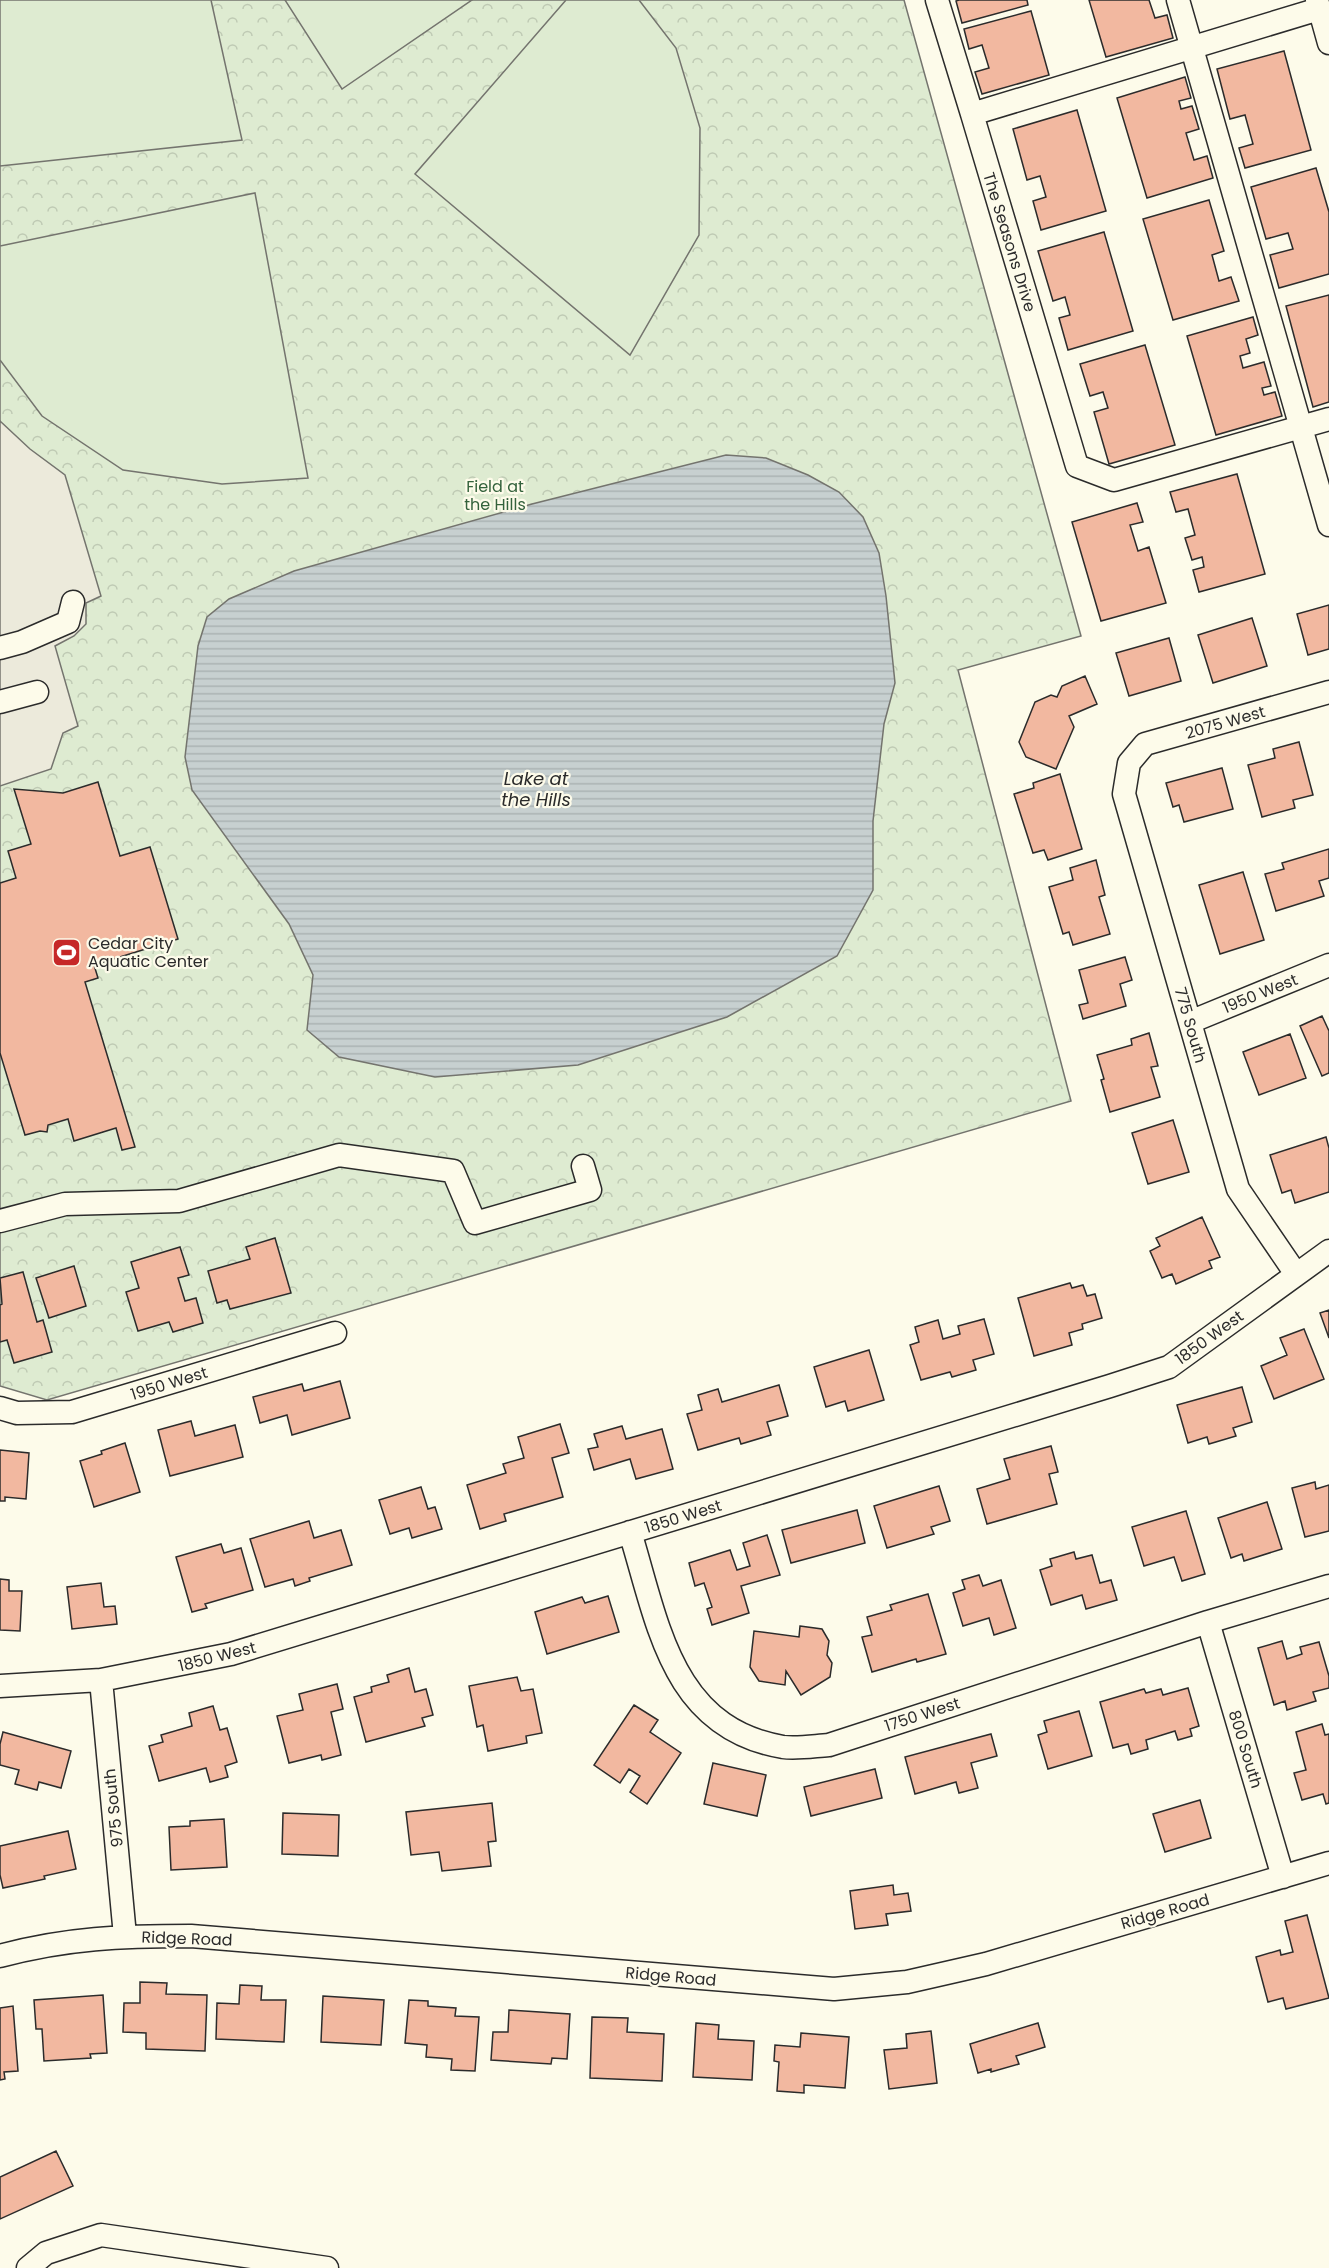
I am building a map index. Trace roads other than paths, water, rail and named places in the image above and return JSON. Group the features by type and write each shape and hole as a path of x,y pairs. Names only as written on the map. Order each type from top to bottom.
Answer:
{"street":[{"path":"937,0 972,114 1191,48 1318,4 1329,43"},
{"path":"1178,0 1329,525"},
{"name":"The Seasons Drive","path":"972,114 1077,466 1114,480 1329,419"},
{"path":"0,648 22,642 68,622 73,602"},
{"path":"0,702 37,692"},
{"name":"2075 West","path":"1129,762 1144,744 1329,692"},
{"name":"775 South","path":"1129,762 1124,794 1238,1189 1296,1274"},
{"name":"1950 West","path":"1190,1022 1329,965"},
{"path":"0,1221 65,1204 179,1201 339,1155 453,1171 475,1223 590,1190 583,1166"},
{"name":"1850 West","path":"0,1686 101,1680 231,1654 1169,1366 1329,1251"},
{"name":"1950 West","path":"0,1408 17,1413 72,1412 334,1333"},
{"name":"1750 West","path":"630,1532 665,1646 684,1685 710,1715 745,1737 785,1747 829,1745 1208,1622 1329,1586"},
{"name":"800 South","path":"1208,1622 1283,1877"},
{"name":"975 South","path":"101,1680 126,1936"},
{"name":"Ridge Road","path":"0,1956 27,1948 80,1939 190,1936 834,1989 907,1982 986,1964 1329,1863"},
{"path":"28,2268 46,2253 101,2235 327,2268"}],"water":[{"name":"Lake at the Hills","path":"726,455 766,458 808,475 839,492 863,517 879,553 895,683 884,724 873,821 873,890 837,956 727,1017 578,1065 435,1077 339,1057 307,1030 313,975 289,924 192,790 185,757 198,646 207,617 229,599 294,571 532,504"}],"place":[{"name":"Cedar City Aquatic Center","path":"67,952"}],"park label":[{"name":"Field at the Hills","path":"495,495"}]}
